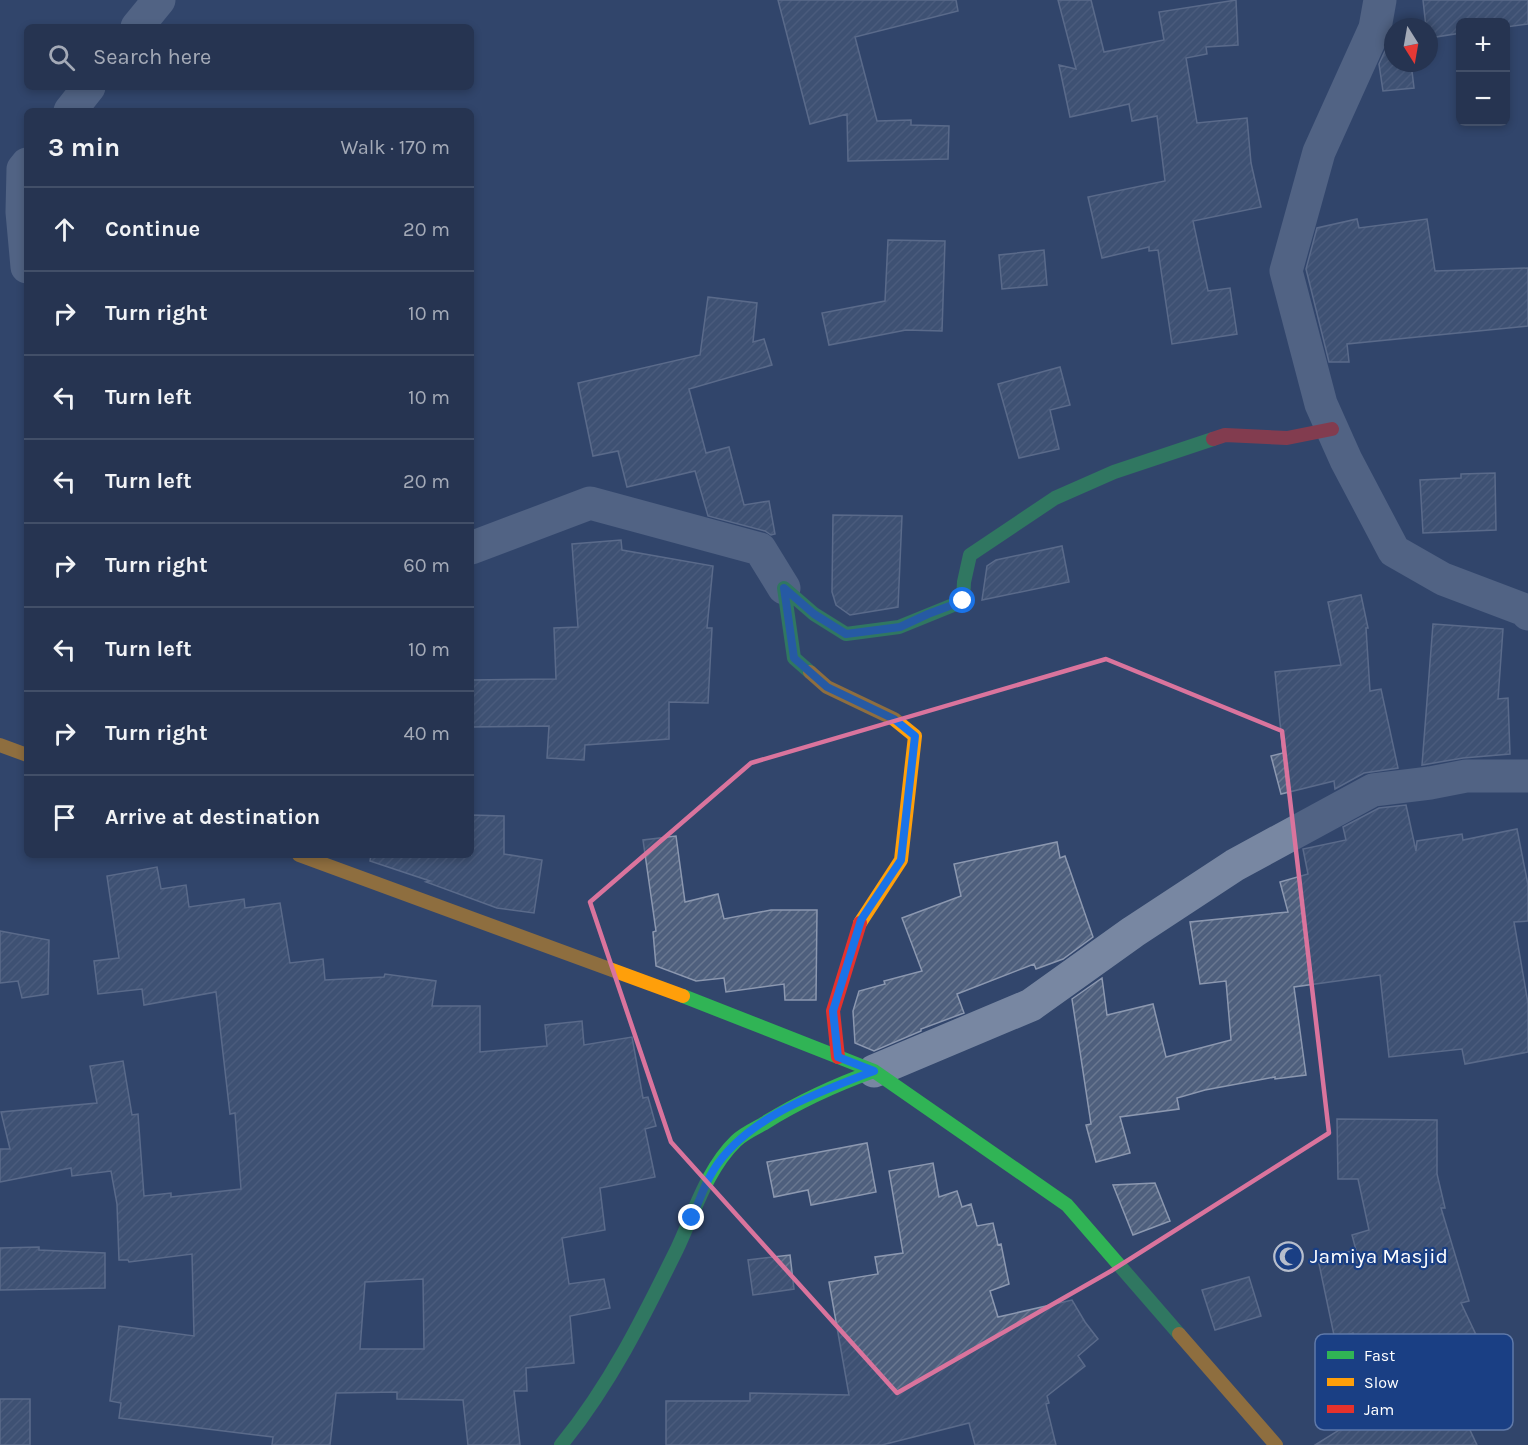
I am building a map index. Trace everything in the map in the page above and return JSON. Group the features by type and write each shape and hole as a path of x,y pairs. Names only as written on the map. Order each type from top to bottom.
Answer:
{"street":[{"path":"139,24 159,0"},
{"path":"1380,0 1375,28 1319,152 1287,272 1320,404 1346,460 1394,551 1443,579 1525,610 1528,614"},
{"path":"72,108 87,90"},
{"path":"24,168 22,212 24,234"},
{"path":"474,547 590,503 760,549 784,588 814,614 846,634 900,627 963,601 964,582 970,555 1055,498 1114,472 1225,435 1287,438 1332,429"},
{"path":"784,588 794,658 827,687 894,719 915,736 901,860 861,920 833,1011 838,1057"},
{"path":"0,745 24,754"},
{"path":"561,1445 585,1418 615,1373 692,1218 712,1171 737,1140 821,1091 1031,1005 1133,932 1235,865 1373,790 1466,776 1528,776"},
{"path":"307,858 708,1005 874,1071 1067,1205 1276,1445"}],"highlighted area":[{"path":"1106,659 1282,731 1329,1133 1111,1271 897,1393 671,1142 590,902 751,763"}],"building":[{"path":"778,0 956,0 958,11 855,37 877,121 911,120 911,125 949,126 948,159 848,161 847,114 810,124"},
{"path":"1058,0 1091,0 1104,52 1164,40 1159,12 1236,0 1238,45 1206,47 1207,54 1186,58 1197,123 1247,118 1251,163 1261,207 1193,221 1208,291 1230,288 1237,334 1172,344 1158,250 1149,251 1149,247 1102,258 1088,197 1165,181 1157,116 1132,121 1129,104 1070,117 1059,65 1076,69"},
{"path":"1423,0 1528,0 1528,24 1510,26 1510,18 1456,18 1456,34 1438,37 1438,18 1425,18"},
{"path":"1384,53 1384,72 1412,72 1414,88 1383,91 1379,64"},
{"path":"1357,219 1359,228 1427,219 1435,271 1528,268 1528,326 1347,344 1349,362 1329,362 1306,269 1317,228"},
{"path":"888,240 945,241 942,331 906,330 829,345 822,313 885,301"},
{"path":"1044,250 1047,285 1002,289 999,255"},
{"path":"708,297 757,303 753,342 764,339 772,365 689,389 706,453 729,447 744,505 769,501 775,534 771,535 765,531 708,516 695,471 627,487 618,451 593,456 578,383 700,355"},
{"path":"1060,367 1070,405 1050,410 1059,449 1019,458 998,384"},
{"path":"1495,473 1496,530 1423,533 1420,480 1461,478 1461,474"},
{"path":"833,515 902,516 898,607 850,615 836,605 832,592"},
{"path":"621,540 622,550 713,566 707,628 712,628 708,703 669,702 669,739 585,745 584,760 547,758 549,726 474,727 474,680 556,679 554,628 578,627 572,544"},
{"path":"1062,546 1069,582 982,600 987,566 996,560"},
{"path":"1361,595 1368,628 1366,628 1370,691 1381,689 1398,768 1364,773 1335,789 1334,781 1281,794 1271,756 1283,753 1275,672 1341,665 1328,602"},
{"path":"1433,624 1503,629 1498,699 1508,698 1510,754 1463,758 1422,765"},
{"path":"1406,805 1416,851 1417,841 1462,834 1463,840 1517,829 1528,885 1528,921 1514,922 1528,1003 1528,1052 1465,1064 1462,1049 1389,1057 1380,975 1294,987 1306,1075 1275,1079 1275,1077 1205,1090 1177,1098 1179,1109 1120,1117 1130,1153 1096,1162 1086,1125 1091,1124 1072,999 1102,978 1107,1015 1153,1004 1166,1057 1231,1040 1226,981 1200,984 1190,922 1288,912 1280,882 1308,874 1303,849 1346,840 1343,827 1379,808"},
{"path":"474,815 504,816 504,854 542,860 534,913 497,908 426,882 430,881 370,861 370,858 474,858"},
{"path":"676,836 685,902 718,894 724,919 771,910 817,910 816,1000 785,1000 784,984 726,992 724,978 696,981 656,966 653,932 656,931 643,840"},
{"path":"1057,842 1060,858 1065,856 1093,937 1063,959 1036,969 1034,964 957,994 964,1013 921,1029 921,1031 874,1051 855,1043 853,1011 859,991 885,984 884,981 922,971 902,918 961,896 954,864"},
{"path":"157,867 161,889 186,885 189,907 244,899 245,908 280,903 290,963 323,959 325,980 384,977 385,974 436,981 432,1006 480,1006 480,1052 547,1046 545,1025 582,1021 584,1045 632,1037 643,1098 648,1097 656,1126 645,1129 655,1177 600,1188 605,1230 562,1238 569,1284 604,1279 610,1308 570,1316 574,1363 526,1368 527,1391 514,1391 520,1445 468,1445 463,1400 397,1399 397,1392 336,1393 330,1445 272,1445 273,1437 119,1418 121,1403 110,1401 119,1326 194,1336 192,1254 129,1262 119,1260 117,1204 111,1171 72,1176 71,1168 0,1182 0,1149 10,1149 1,1112 97,1103 90,1066 123,1061 132,1115 138,1114 144,1196 171,1193 171,1197 241,1189 235,1113 230,1114 216,992 144,1005 142,989 98,994 94,961 119,958 107,876","holes":["423,1279 424,1349 360,1349 365,1282"]},
{"path":"0,931 49,940 48,994 22,998 18,981 0,983"},
{"path":"1337,1119 1437,1120 1437,1174 1445,1208 1441,1208 1469,1301 1461,1303 1476,1334 1334,1334 1318,1259 1356,1250 1352,1235 1369,1230 1358,1179 1338,1179"},
{"path":"867,1143 876,1192 811,1205 808,1190 774,1197 767,1162"},
{"path":"933,1163 939,1197 957,1191 962,1207 971,1204 977,1226 993,1223 998,1245 1001,1244 1009,1284 990,1291 998,1317 1072,1300 1098,1339 1078,1356 1085,1366 1047,1396 1049,1403 1046,1404 1056,1445 975,1445 969,1423 882,1445 666,1445 666,1401 750,1401 750,1393 849,1395 829,1282 878,1274 875,1257 903,1253 889,1171"},
{"path":"1155,1183 1170,1221 1133,1235 1113,1185"},
{"path":"39,1247 39,1250 105,1253 105,1288 0,1290 0,1248"},
{"path":"790,1255 794,1289 753,1295 748,1260"},
{"path":"1249,1277 1261,1316 1215,1330 1202,1290"},
{"path":"0,1399 30,1399 30,1445 0,1445"},
{"path":"1339,1430 1470,1430 1477,1445 1315,1445"}],"traffic: fast":[{"path":"810,672 794,658 784,588 814,614 846,634 899,627 963,601 964,582 970,555 1055,498 1114,472 1213,439"},
{"path":"683,996 874,1071 1067,1205 1179,1334"},
{"path":"561,1445 595,1399 625,1350 677,1249 709,1178 726,1152 742,1136 790,1108 874,1071"}],"traffic: slow":[{"path":"810,672 827,687 894,719 915,736 901,860 860,923"},
{"path":"0,745 24,754"},
{"path":"307,858 683,996"},
{"path":"1179,1334 1276,1445"}],"traffic: jam":[{"path":"1213,439 1225,435 1287,438 1332,429"},
{"path":"838,1057 833,1011 860,923"}],"place":[{"name":"Jamiya Masjid","path":"1289,1256"}],"route":[{"path":"692,1218 712,1171 737,1140 821,1091 874,1071 838,1057 833,1011 861,920 901,860 915,736 894,719 827,687 794,658 784,588 814,614 846,634 900,627 963,601"}]}
